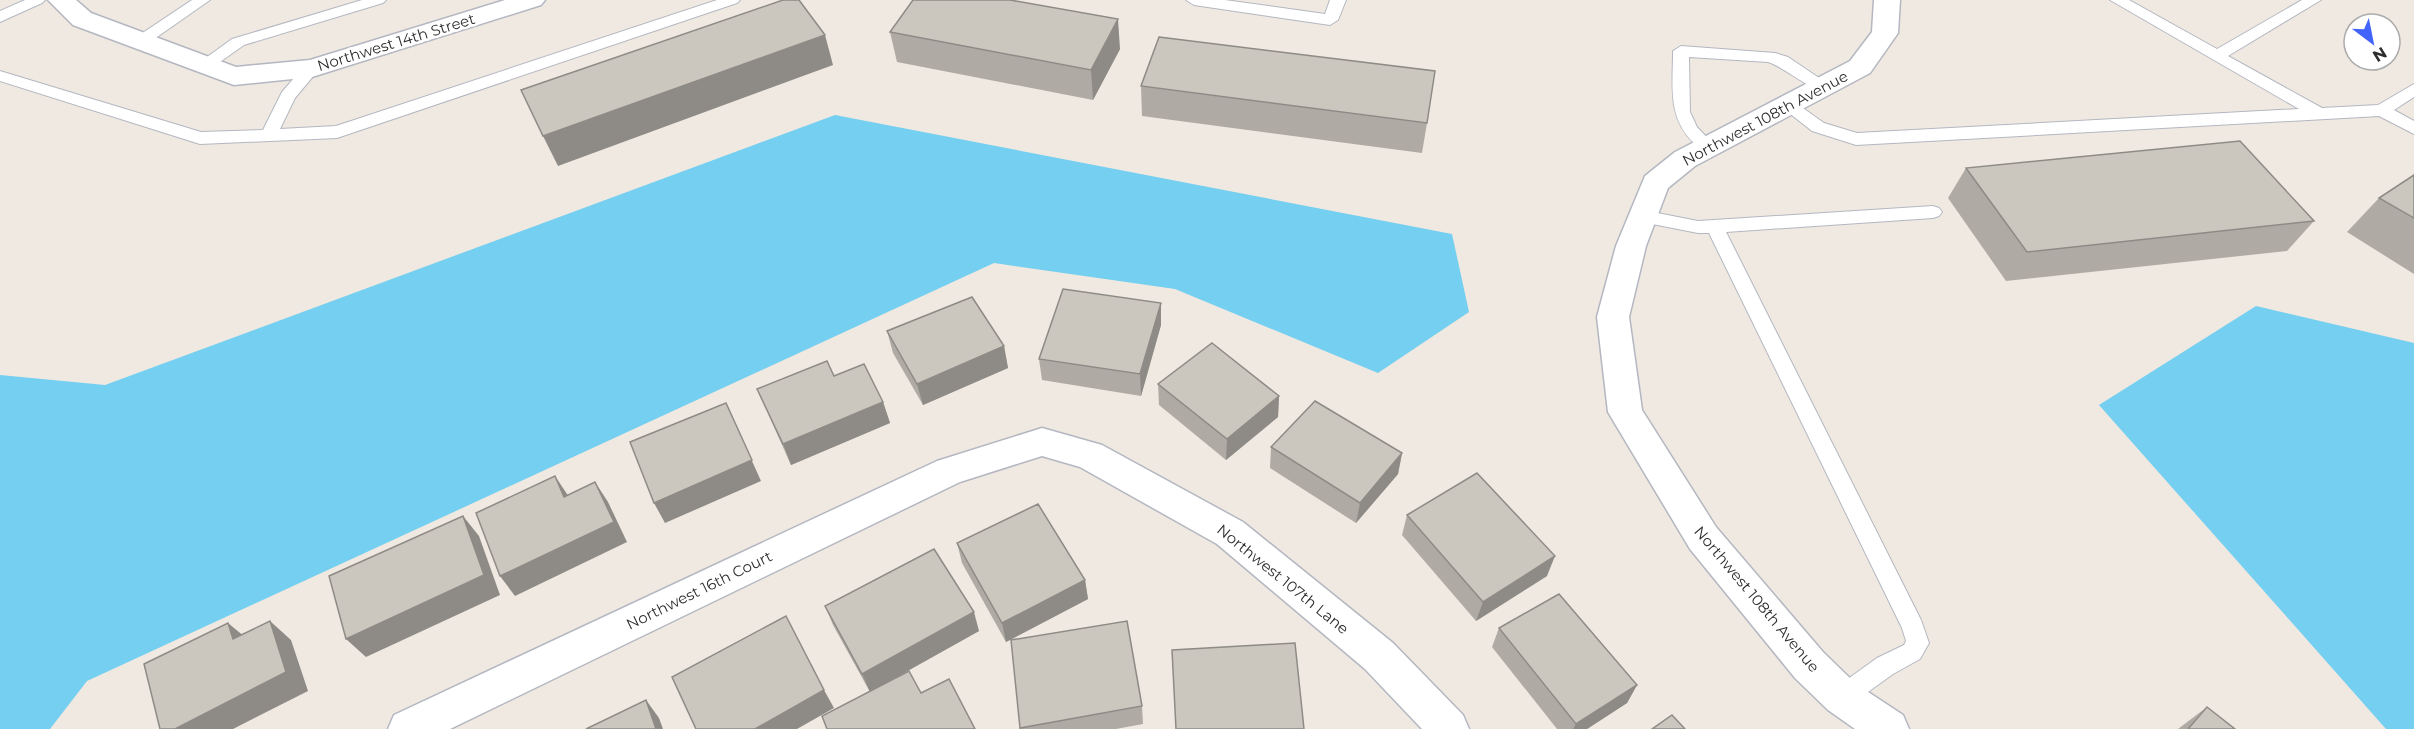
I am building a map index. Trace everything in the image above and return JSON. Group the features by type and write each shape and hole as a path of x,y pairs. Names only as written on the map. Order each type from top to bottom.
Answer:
{"street":[{"name":"Northwest 14th Street","path":"61,0 82,19 234,76 312,68 532,0"},
{"name":"Northwest 108th Avenue","path":"1886,0 1885,33 1860,67 1685,159 1655,183 1631,246 1613,317 1625,412 1703,538 1850,713 1889,729"},
{"name":"Northwest 107th Lane","path":"992,456 1042,442 1090,455 1230,533 1379,656 1449,729"},
{"name":"Northwest 16th Court","path":"408,729 949,471 992,456"}],"lane":[{"path":"0,17 37,0"},
{"path":"141,41 202,0"},
{"path":"204,65 238,42 378,0"},
{"path":"0,76 200,138 337,132 732,0"},
{"path":"1194,0 1330,20 1338,0"},
{"path":"2118,0 2320,114"},
{"path":"2216,56 2313,0"},
{"path":"1708,147 1690,130 1682,112 1681,51 1769,57 1782,61 1823,86"},
{"path":"269,135 288,96 312,68"},
{"path":"1787,105 1818,127 1856,138 2382,110 2414,89"},
{"path":"2382,110 2414,128"},
{"path":"1642,216 1698,227 1933,212"},
{"path":"1714,226 1744,281 1913,627 1918,643 1912,652 1885,666 1850,713"}],"water":[{"path":"835,115 1452,234 1469,312 1378,373 1175,289 994,263 87,681 50,729 0,729 0,375 105,385"},
{"path":"2256,306 2414,343 2414,729 2386,729 2099,405"}],"building":[{"path":"783,0 799,0 825,35 543,136 521,90"},
{"path":"913,0 1010,0 1118,19 1091,70 890,32"},
{"path":"1159,37 1435,71 1427,123 1141,86"},
{"path":"2240,141 2314,221 2027,252 1966,168"},
{"path":"2414,175 2414,218 2379,198"},
{"path":"1063,289 1161,303 1140,374 1039,359"},
{"path":"972,297 1004,346 917,384 887,331"},
{"path":"1212,343 1279,396 1227,439 1158,384"},
{"path":"827,361 834,376 864,364 883,402 783,444 757,389"},
{"path":"1315,401 1402,453 1360,503 1271,447"},
{"path":"726,403 752,460 654,503 630,442"},
{"path":"1477,473 1555,556 1483,602 1407,515"},
{"path":"555,476 564,497 595,482 614,522 500,576 476,513"},
{"path":"1038,504 1085,580 1002,623 957,543"},
{"path":"463,516 484,575 346,639 329,576"},
{"path":"934,549 974,612 862,674 825,606"},
{"path":"1559,594 1637,685 1576,724 1499,628"},
{"path":"786,616 824,690 755,729 696,729 672,677"},
{"path":"270,621 286,672 175,729 160,729 144,664 228,623 233,639"},
{"path":"1127,621 1142,706 1020,728 1011,640"},
{"path":"1295,643 1304,729 1176,729 1172,650"},
{"path":"909,671 921,693 949,679 975,729 827,729 822,716"},
{"path":"646,700 656,729 586,729"},
{"path":"2207,707 2235,729 2188,729"},
{"path":"1672,715 1685,729 1652,729"}]}
